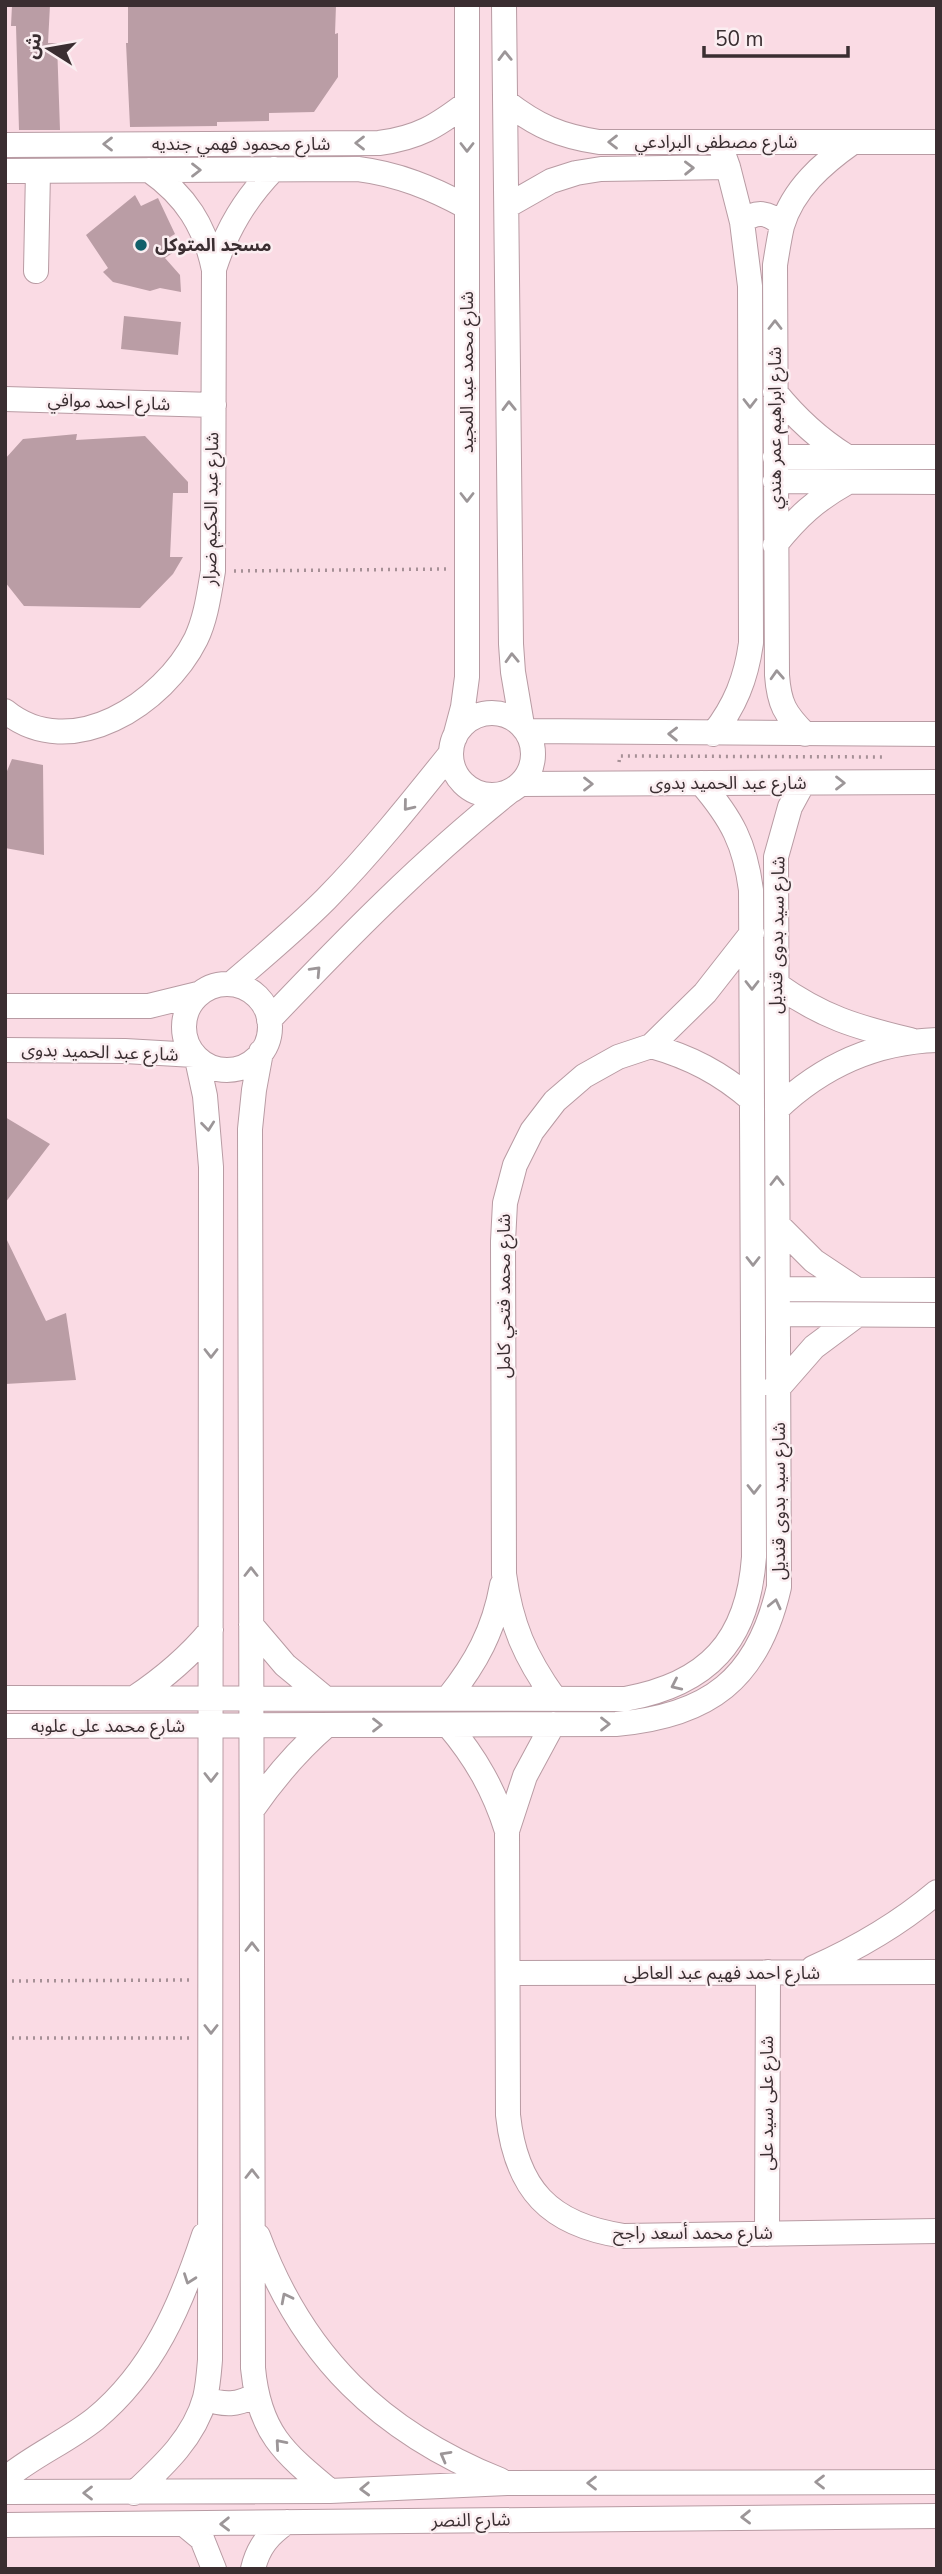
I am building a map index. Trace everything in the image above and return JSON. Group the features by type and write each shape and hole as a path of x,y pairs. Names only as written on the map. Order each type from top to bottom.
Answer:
{"street":[{"name":"شارع محمد عبد المجيد","path":"453,745 463,707 467,677 467,5"},
{"path":"269,1020 407,878 456,834 515,788 529,772 533,759 532,745 525,729 513,672 504,5"},
{"name":"شارع مصطفى البرادعي","path":"506,102 538,124 574,138 599,142 937,142"},
{"name":"شارع محمود فهمي جنديه","path":"5,145 379,143 400,140 437,126 467,103"},
{"path":"396,175 404,158 400,140"},
{"name":"شارع ابراهيم عمر هندي","path":"713,734 729,714 740,692 748,668 751,643 750,286 742,222 719,142"},
{"name":"شارع ابراهيم عمر هندي","path":"805,734 788,717 778,696 775,265 782,225 799,192 822,164 853,142"},
{"name":"شارع مصطفى البرادعي","path":"507,206 551,181 576,173 601,169 728,167"},
{"name":"شارع عبد الحكيم ضرار","path":"214,270 223,241 236,215 253,191 274,169"},
{"name":"شارع محمود فهمي جنديه","path":"6,171 358,169 396,175 432,188 467,207"},
{"name":"شارع عبد الحكيم ضرار","path":"5,711 18,722 54,731 91,729 125,714 154,694 177,668 196,639 208,606 213,571 214,270 209,245 200,222 169,184 149,170"},
{"path":"36,271 38,171"},
{"path":"742,222 750,215 762,213 774,216 782,225"},
{"path":"775,392 811,432 846,457"},
{"name":"شارع احمد موافي","path":"5,399 214,405"},
{"path":"775,457 937,457"},
{"path":"775,481 937,482"},
{"path":"775,545 795,519 820,498 848,482"},
{"path":"231,984 326,900 369,853 453,745 462,726 473,717 499,713 512,717 525,729 713,734 937,734"},
{"path":"453,745 453,766 460,779 470,788 482,794 496,794 515,788"},
{"name":"شارع عبد الحميد بدوى","path":"515,788 701,783 937,782"},
{"name":"شارع سيد بدوى قنديل","path":"211,1698 625,1699 655,1694 683,1682 708,1665 728,1643 743,1616 752,1587 754,1557 751,890 747,859 735,830 720,805 701,783"},
{"name":"شارع سيد بدوى قنديل","path":"211,1726 616,1724 652,1721 679,1714 712,1696 727,1685 746,1664 765,1632 779,1587 776,857 790,807 803,783"},
{"path":"747,859 766,854 776,857"},
{"name":"شارع محمد فتحي كامل","path":"555,1699 535,1671 519,1641 509,1608 504,1574 505,1203 515,1166 532,1131 555,1101 584,1076 618,1057 651,1045 705,993 752,933"},
{"path":"5,1006 149,1006 231,984 244,987 256,995 265,1007 269,1020 267,1042 253,1061 231,1070 207,1066 196,1057 187,1043 184,1030 190,1004 198,994"},
{"path":"776,984 827,1016 855,1027 925,1040"},
{"path":"777,1109 825,1070 853,1058 925,1040"},
{"path":"651,1045 705,1066 730,1081 752,1100"},
{"name":"شارع عبد الحميد بدوى","path":"5,1050 124,1051 196,1057"},
{"path":"261,1052 250,1129 253,2368 256,2395 270,2432 297,2463 330,2491"},
{"path":"134,2493 190,2434 205,2399 210,2360 211,1167 206,1108 196,1057"},
{"path":"778,1225 814,1261 857,1290"},
{"path":"778,1289 937,1290"},
{"path":"778,1314 937,1315"},
{"path":"754,1389 779,1387 814,1347 857,1315"},
{"name":"شارع محمد فتحي كامل","path":"448,1698 470,1671 486,1641 498,1609 504,1574"},
{"path":"251,1625 285,1665 325,1698"},
{"path":"134,1698 180,1664 211,1630"},
{"name":"شارع محمد على علوبه","path":"5,1698 211,1698"},
{"name":"شارع محمد أسعد راجح","path":"507,1831 525,1776 553,1724"},
{"path":"252,1810 281,1769 327,1725"},
{"name":"شارع محمد أسعد راجح","path":"448,1725 468,1748 485,1774 507,1831 508,2115 511,2146 522,2174 541,2199 565,2219 593,2231 613,2234 937,2231"},
{"name":"شارع محمد على علوبه","path":"5,1726 211,1726"},
{"path":"803,1973 850,1952 894,1925 937,1892"},
{"name":"شارع على سيد على","path":"767,2234 768,1972"},
{"name":"شارع احمد فهيم عبد العاطى","path":"508,1973 937,1972"},
{"path":"5,2479 20,2467 60,2445 96,2417 129,2385 156,2348 178,2307 211,2214"},
{"path":"253,2221 269,2265 291,2308 317,2347 348,2383 383,2415 421,2443 463,2465 507,2483"},
{"path":"205,2399 231,2405 256,2395"},
{"path":"860,2516 861,2482"},
{"path":"5,2492 330,2491 507,2483 937,2482"},
{"name":"شارع النصر","path":"5,2525 937,2516"},
{"path":"253,2569 255,2558 268,2535 287,2522"},
{"path":"185,2525 202,2539 214,2569"}],"path":[{"path":"213,571 467,569"},
{"path":"619,764 620,756 895,757"},
{"path":"5,1981 211,1980"},
{"path":"5,2038 211,2038"}],"building":[{"path":"12,5 50,5 48,43 57,43 60,130 19,130 16,26 11,26"},
{"path":"128,5 336,5 338,77 314,112 269,113 269,121 217,122 217,126 130,127 126,43"},
{"path":"135,195 141,206 158,198 175,234 165,240 174,252 165,258 180,275 181,292 160,288 150,291 113,282 103,272 108,268 86,235"},
{"path":"124,316 181,322 178,355 121,349"},
{"path":"77,434 76,440 145,436 188,482 188,493 173,493 170,557 183,557 173,574 140,608 24,606 5,582 5,459 23,439"},
{"path":"12,759 43,765 44,855 5,848 5,776"},
{"path":"5,1117 50,1144 5,1203"},
{"path":"5,1236 46,1321 66,1313 76,1380 5,1384"}],"place":[{"name":"مسجد المتوكل","path":"141,245"}]}
